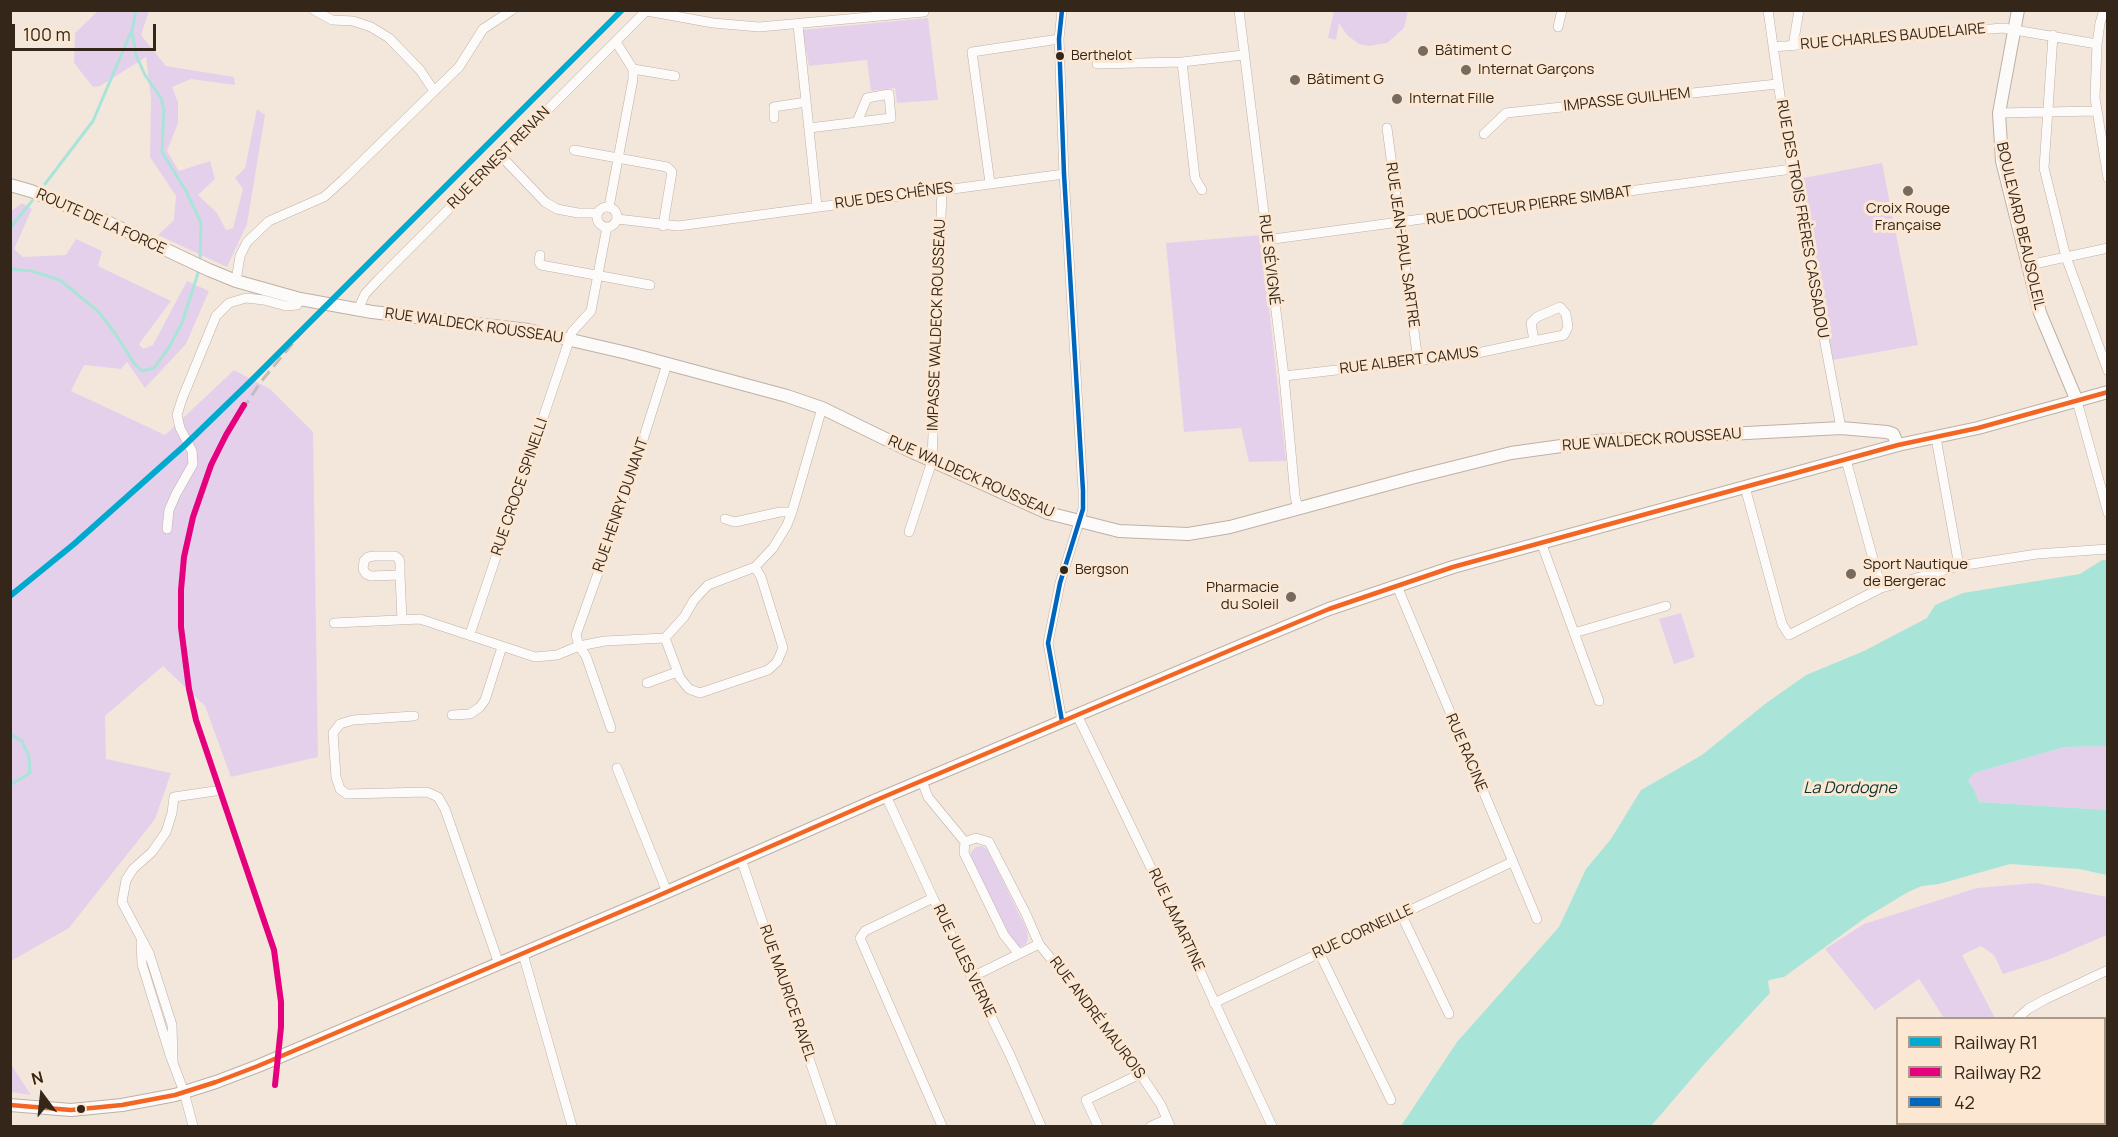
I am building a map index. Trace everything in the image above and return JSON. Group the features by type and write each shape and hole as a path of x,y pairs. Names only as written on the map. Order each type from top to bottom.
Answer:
{"main road":[{"name":"BOULEVARD BEAUSOLEIL","path":"2018,10 1999,112 2002,161 2040,313 2077,401"},
{"name":"ROUTE DE LA FORCE","path":"10,185 31,191 105,221 236,281 300,299"},
{"name":"RUE WALDECK ROUSSEAU","path":"300,299 358,310 528,330 571,339 787,396 822,408 1048,513 1119,531 1188,534 1230,527 1511,453 1597,441 1841,428 1887,432 1893,434 1898,445"},
{"path":"10,1105 71,1110 122,1106 184,1092 258,1066 1077,715 1329,609 1396,586 1541,542 1898,445 1936,438 2108,392"}],"street":[{"path":"314,10 332,20 352,21 371,27 389,38 420,70 434,91"},
{"path":"236,281 240,256 247,242 269,221 324,197 459,68 483,29 512,10"},
{"path":"647,10 713,23 759,27 924,12"},
{"name":"RUE ERNEST RENAN","path":"358,310 365,294 378,280 647,10"},
{"path":"1062,10 1059,39 1064,174 1083,492 1083,508 1060,583 1048,643 1062,722"},
{"name":"RUE SÉVIGNÉ","path":"1239,10 1284,376 1294,496 1298,509"},
{"path":"1557,27 1562,10"},
{"name":"RUE DES TROIS FRÈRES CASSADOU","path":"1768,10 1777,84 1841,428"},
{"path":"1793,46 1799,10"},
{"path":"2104,10 2097,44 2096,111 2108,178"},
{"path":"798,25 817,206"},
{"name":"RUE CHARLES BAUDELAIRE","path":"1773,47 2014,29 2097,44"},
{"path":"2054,36 2044,168 2066,257 2108,371"},
{"path":"990,183 972,52 1059,39"},
{"path":"609,207 633,79 633,69 615,42"},
{"path":"1097,64 1182,62 1243,55"},
{"path":"1182,62 1195,178 1202,190"},
{"path":"633,69 675,76"},
{"name":"IMPASSE GUILHEM","path":"1484,134 1506,113 1777,84"},
{"path":"774,118 774,107 806,102"},
{"path":"1999,112 2096,111"},
{"path":"808,128 857,122"},
{"name":"RUE JEAN-PAUL SARTRE","path":"1387,128 1418,361"},
{"path":"574,150 667,167 672,172 663,226"},
{"path":"501,156 545,202 557,209 578,213 598,213 604,207 609,207 616,213 617,219 613,225 607,227 599,222 598,213"},
{"name":"RUE DOCTEUR PIERRE SIMBAT","path":"1266,240 1399,224 1792,169"},
{"name":"RUE DES CHÊNES","path":"617,219 678,226 1064,174"},
{"name":"IMPASSE WALDECK ROUSSEAU","path":"909,532 932,461 942,189"},
{"name":"RUE CROCE SPINELLI","path":"470,634 572,332 591,311 607,227"},
{"path":"2029,266 2108,248"},
{"path":"540,255 541,265 650,285"},
{"path":"167,529 169,510 193,464 192,451 180,428 177,415 216,316 229,303 246,298 286,306 297,305 300,299"},
{"name":"RUE ALBERT CAMUS","path":"1284,376 1468,355 1564,335 1568,327 1566,314 1560,307 1537,317 1531,323 1534,341"},
{"name":"RUE HENRY DUNANT","path":"579,646 576,635 623,503 667,364"},
{"path":"2077,401 2108,513"},
{"path":"334,623 427,621 535,657 557,655 579,646 605,642 665,638 708,585 755,567 772,548 787,525 792,512 822,408"},
{"path":"1936,438 1959,566"},
{"path":"1846,460 1881,588"},
{"path":"1745,487 1782,624 1789,635 1881,588 1959,566 2037,554 2108,549"},
{"path":"725,519 735,522 780,512 792,512"},
{"path":"1541,542 1599,701"},
{"path":"665,638 680,678 689,689 700,693 768,670 777,662 783,648 761,576 755,567"},
{"path":"400,575 402,620"},
{"name":"RUE RACINE","path":"1396,586 1537,919"},
{"path":"1574,633 1666,606"},
{"path":"579,646 586,656 611,728"},
{"path":"452,715 470,714 480,707 485,700 502,647"},
{"path":"647,683 677,672"},
{"name":"RUE LAMARTINE","path":"1077,715 1176,919 1272,1126"},
{"path":"414,716 353,720 340,724 333,733 336,777 340,789 347,794 427,792 438,797 445,808 499,963"},
{"path":"617,768 667,892"},
{"path":"922,781 928,797 965,842 964,853 1004,935 1019,954"},
{"path":"193,1126 142,964 141,938 122,902 126,880 133,869 152,852 166,832 174,797 215,791"},
{"name":"RUE JULES VERNE","path":"886,796 1010,1055 1041,1126"},
{"name":"RUE ANDRÉ MAUROIS","path":"965,842 976,838 988,842 1039,944 1123,1048 1161,1105 1169,1123"},
{"name":"RUE MAURICE RAVEL","path":"741,859 832,1126"},
{"name":"RUE CORNEILLE","path":"1214,1003 1512,862"},
{"path":"933,898 865,931 861,938 942,1126"},
{"path":"1401,914 1449,1014"},
{"name":"RUE ANDRÉ MAUROIS","path":"972,977 1039,944"},
{"path":"1319,952 1391,1100"},
{"path":"523,954 572,1126"},
{"path":"2019,1017 2046,999 2108,970"},
{"path":"1098,1126 1086,1100 1140,1074"},
{"path":"1151,1126 1169,1123"}],"shaded area":[{"path":"99,10 149,11 141,35 166,66 234,77 235,85 191,79 172,87 178,102 178,123 167,151 179,171 210,161 215,179 198,195 217,213 226,230 233,228 243,189 235,178 245,168 257,109 265,115 247,224 227,267 158,235 174,220 176,196 150,157 151,99 146,57 100,86 93,87 74,63 75,33"},
{"path":"1334,10 1408,11 1404,28 1394,37 1387,43 1369,46 1359,44 1347,35 1339,23 1336,40 1328,38"},
{"path":"928,18 938,100 897,103 895,88 871,91 867,60 809,66 802,30"},
{"path":"1882,163 1918,345 1833,360 1798,179"},
{"path":"22,203 32,209 14,249 23,257 66,255 76,239 102,251 98,266 171,301 139,344 143,349 153,345 187,281 209,291 186,344 145,388 127,362 121,369 84,365 71,391 165,435 234,370 270,389 313,432 318,757 231,777 205,706 163,666 105,716 106,759 171,773 155,819 69,928 11,961 10,212"},
{"path":"1261,235 1286,461 1249,462 1241,428 1184,432 1166,243"},
{"path":"1681,613 1695,657 1674,664 1659,619"},
{"path":"2107,746 2107,810 1979,802 1968,781 1974,773 2065,747"},
{"path":"982,846 987,849 1027,930 1026,944 1020,947 1014,944 971,857 971,852 976,847"},
{"path":"2036,883 2107,897 2107,935 2053,958 2003,974 1994,955 1981,946 1962,955 1994,1017 1943,1017 1919,979 1875,1010 1825,949 1864,924 1977,888"},
{"path":"10,1063 23,1083 31,1095 11,1092"}],"water":[{"name":"La Dordogne","path":"2102,560 2108,560 2107,746 2065,747 1974,773 1968,781 1979,802 2107,810 2107,875 2079,869 2010,864 1939,884 1922,886 1908,892 1865,918 1784,977 1769,980 1770,993 1651,1126 1401,1126 1457,1042 1559,927 1586,869 1611,839 1641,790 1702,755 1765,704 1806,675 1864,651 1927,618 1935,605 1963,593 2080,574"}],"waterway":[{"path":"136,10 132,31 136,55 145,75 161,98 164,110 162,152 186,191 201,223 200,261"},
{"path":"45,184 93,121 131,32"},
{"path":"10,228 32,201"},
{"path":"10,269 32,271 60,280 99,312 142,371 154,368 168,349 182,323 199,270"},
{"path":"10,734 22,741 29,757 30,773 10,785"}],"railway":[{"path":"275,1085 281,1027 281,1002 274,950 196,720 184,661 181,590 184,557 193,517 200,493 226,435 260,383 311,321"}],"rail line":[{"name":"R1","path":"10,596 74,544 184,446 622,10"},
{"name":"R2","path":"244,405 211,465 193,517 184,557 181,627 189,689 196,720 274,950 281,1002 281,1027 275,1085"}],"transit line":[{"name":"42","path":"1062,10 1059,39 1064,174 1083,509 1060,583 1048,643 1062,721"},
{"path":"10,1105 71,1110 122,1105 175,1095 216,1082 1329,609 1453,567 1898,445 1978,428 2108,392"}],"place":[{"name":"Bâtiment C","path":"1423,51"},
{"name":"Berthelot","path":"1060,56"},
{"name":"Internat Garçons","path":"1466,70"},
{"name":"Bâtiment G","path":"1295,80"},
{"name":"Internat Fille","path":"1397,99"},
{"name":"Croix Rouge Française","path":"1908,191"},
{"name":"Bergson","path":"1064,570"},
{"name":"Sport Nautique de Bergerac","path":"1851,574"},
{"name":"Pharmacie du Soleil","path":"1291,597"}]}
